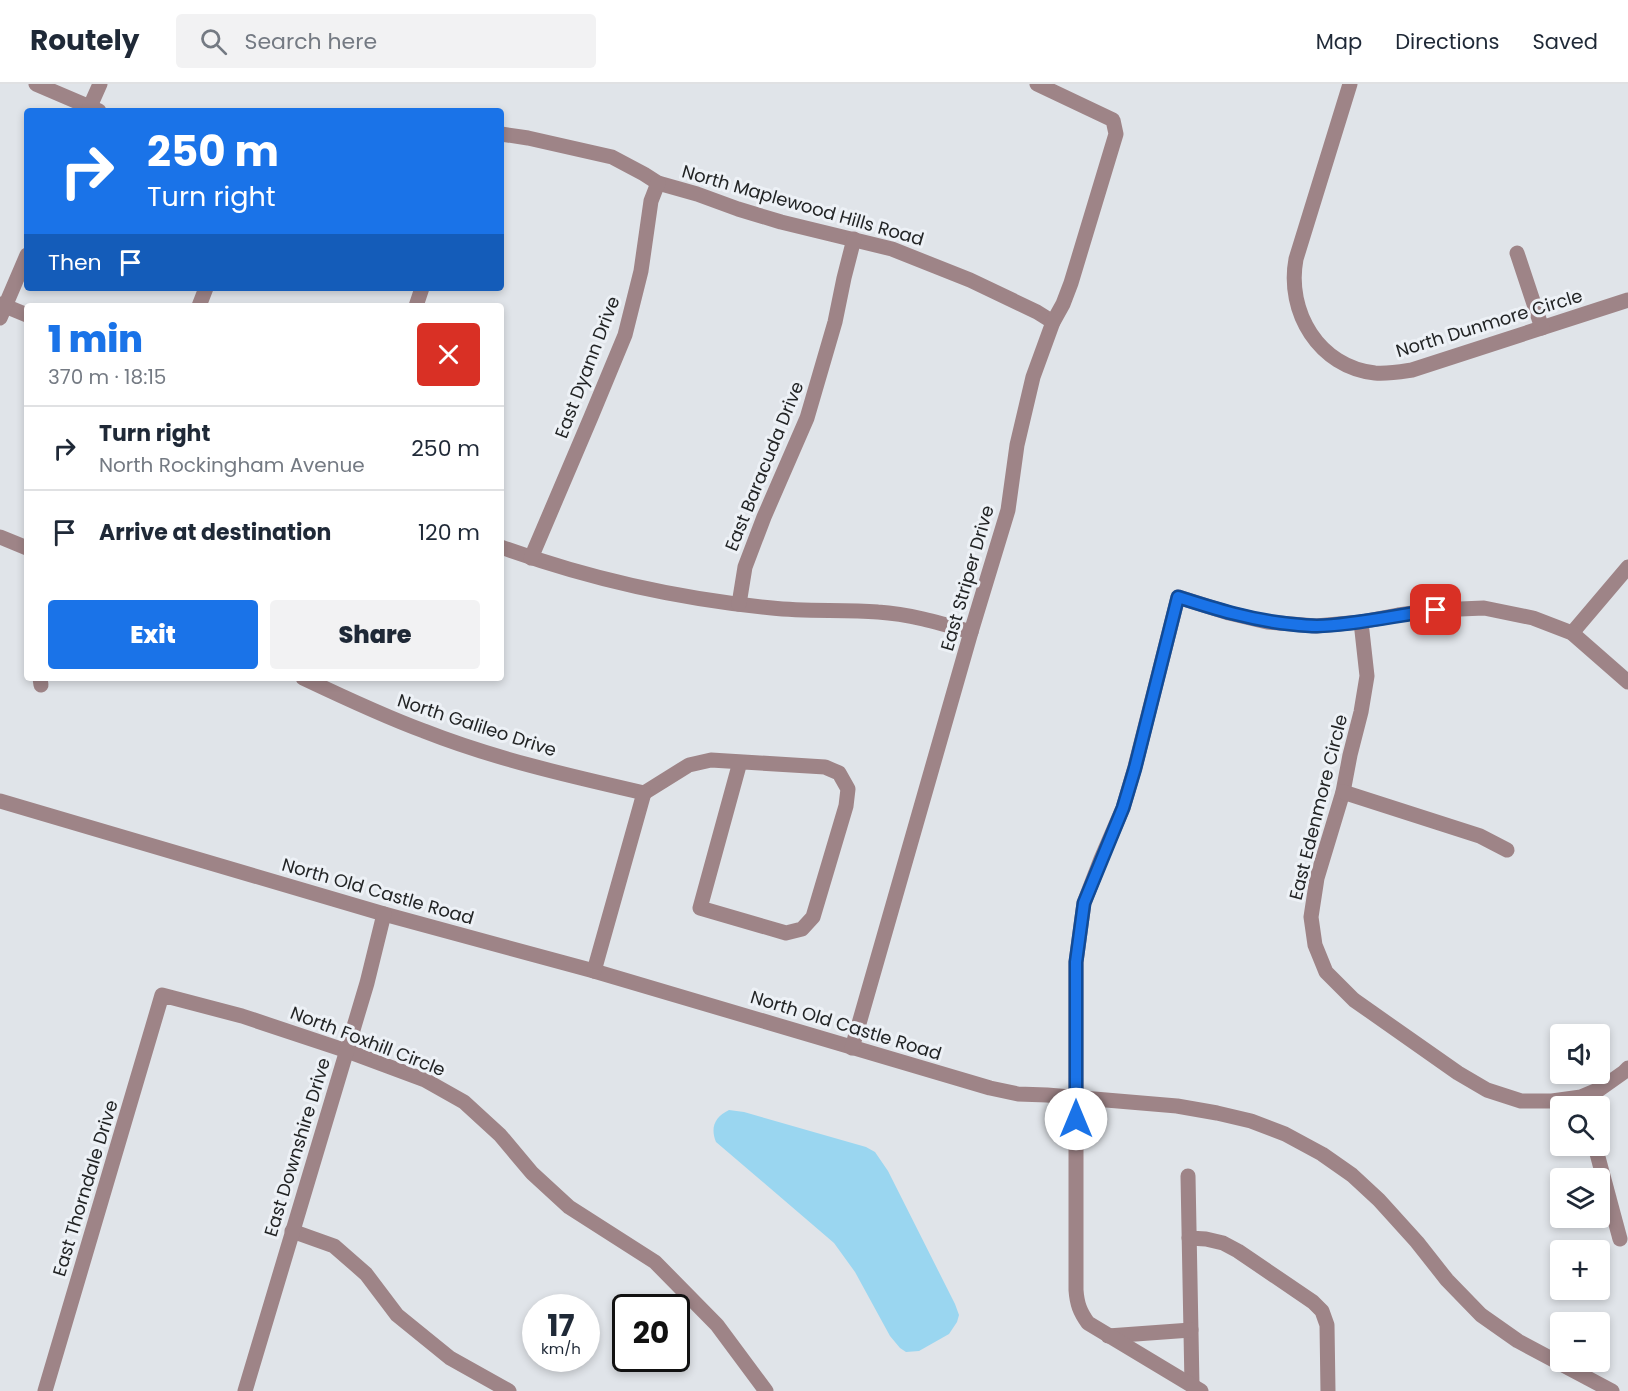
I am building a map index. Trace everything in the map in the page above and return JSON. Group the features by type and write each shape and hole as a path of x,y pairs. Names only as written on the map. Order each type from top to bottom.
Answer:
{"street":[{"path":"36,84 89,108"},
{"path":"94,108 100,84"},
{"name":"East Striper Drive","path":"852,1048 1008,510 1017,445 1033,377 1053,322 1071,283 1116,134 1113,120 1037,84"},
{"name":"North Dunmore Circle","path":"1350,84 1294,268 1293,281 1295,300 1301,319 1311,336 1337,360 1374,373 1412,370 1628,300"},
{"name":"North Maplewood Hills Road","path":"504,134 612,157 658,183 781,222 892,249 932,263 1037,312 1053,322"},
{"name":"East Dyann Drive","path":"531,558 625,335 641,271 651,201 658,183"},
{"name":"East Baracuda Drive","path":"739,604 745,567 807,418 832,333 854,239"},
{"path":"1517,253 1542,328"},
{"path":"24,262 2,310 24,314"},
{"path":"0,537 24,547"},
{"path":"504,548 587,575 655,591 797,610 903,615 971,632"},
{"path":"1572,633 1628,567"},
{"path":"1197,1388 1088,1323 1077,1302 1076,962 1084,903 1123,808 1178,597 1267,622 1316,626 1361,622 1436,610 1484,608 1533,618 1572,633 1628,682"},
{"name":"East Edenmore Circle","path":"1361,622 1367,676 1343,792 1317,878 1311,917 1315,945 1326,972 1354,1000 1458,1073 1487,1090 1521,1101 1550,1101"},
{"name":"North Galileo Drive","path":"309,681 374,711 465,746 584,780 644,793"},
{"path":"594,971 644,793 689,765 711,760 825,767 839,773 848,789 846,806 813,917 802,929 786,933 700,908 740,762"},
{"path":"1343,792 1480,836 1507,850"},
{"name":"North Old Castle Road","path":"0,801 384,914 594,971 990,1088 1018,1094 1177,1106 1251,1121 1285,1134 1352,1175 1379,1200 1447,1280 1481,1315 1518,1341 1611,1390 1627,1391"},
{"name":"East Downshire Drive","path":"245,1391 367,983 384,914"},
{"name":"North Foxhill Circle","path":"162,995 242,1016 347,1051 425,1080 464,1102 500,1135 532,1173 569,1207 655,1262 717,1325 766,1391"},
{"name":"East Thorndale Drive","path":"45,1391 162,995"},
{"name":"East Edenmore Circle","path":"1590,1096 1628,1068"},
{"path":"1597,1156 1620,1239"},
{"path":"1188,1176 1191,1330 1197,1388"},
{"path":"292,1231 334,1246 366,1274 397,1315 450,1358 508,1391"},
{"path":"1189,1238 1223,1243 1238,1251 1313,1302 1322,1311 1327,1325 1328,1391"},
{"path":"1108,1336 1191,1330"}],"water":[{"path":"729,1110 744,1112 866,1147 875,1152 888,1171 955,1304 959,1315 949,1334 919,1351 906,1352 900,1348 890,1336 855,1272 834,1243 716,1142 715,1123"}],"route":[{"path":"1076,1119 1076,962 1084,903 1123,808 1178,597 1267,622 1316,626 1361,622 1436,610"}]}
